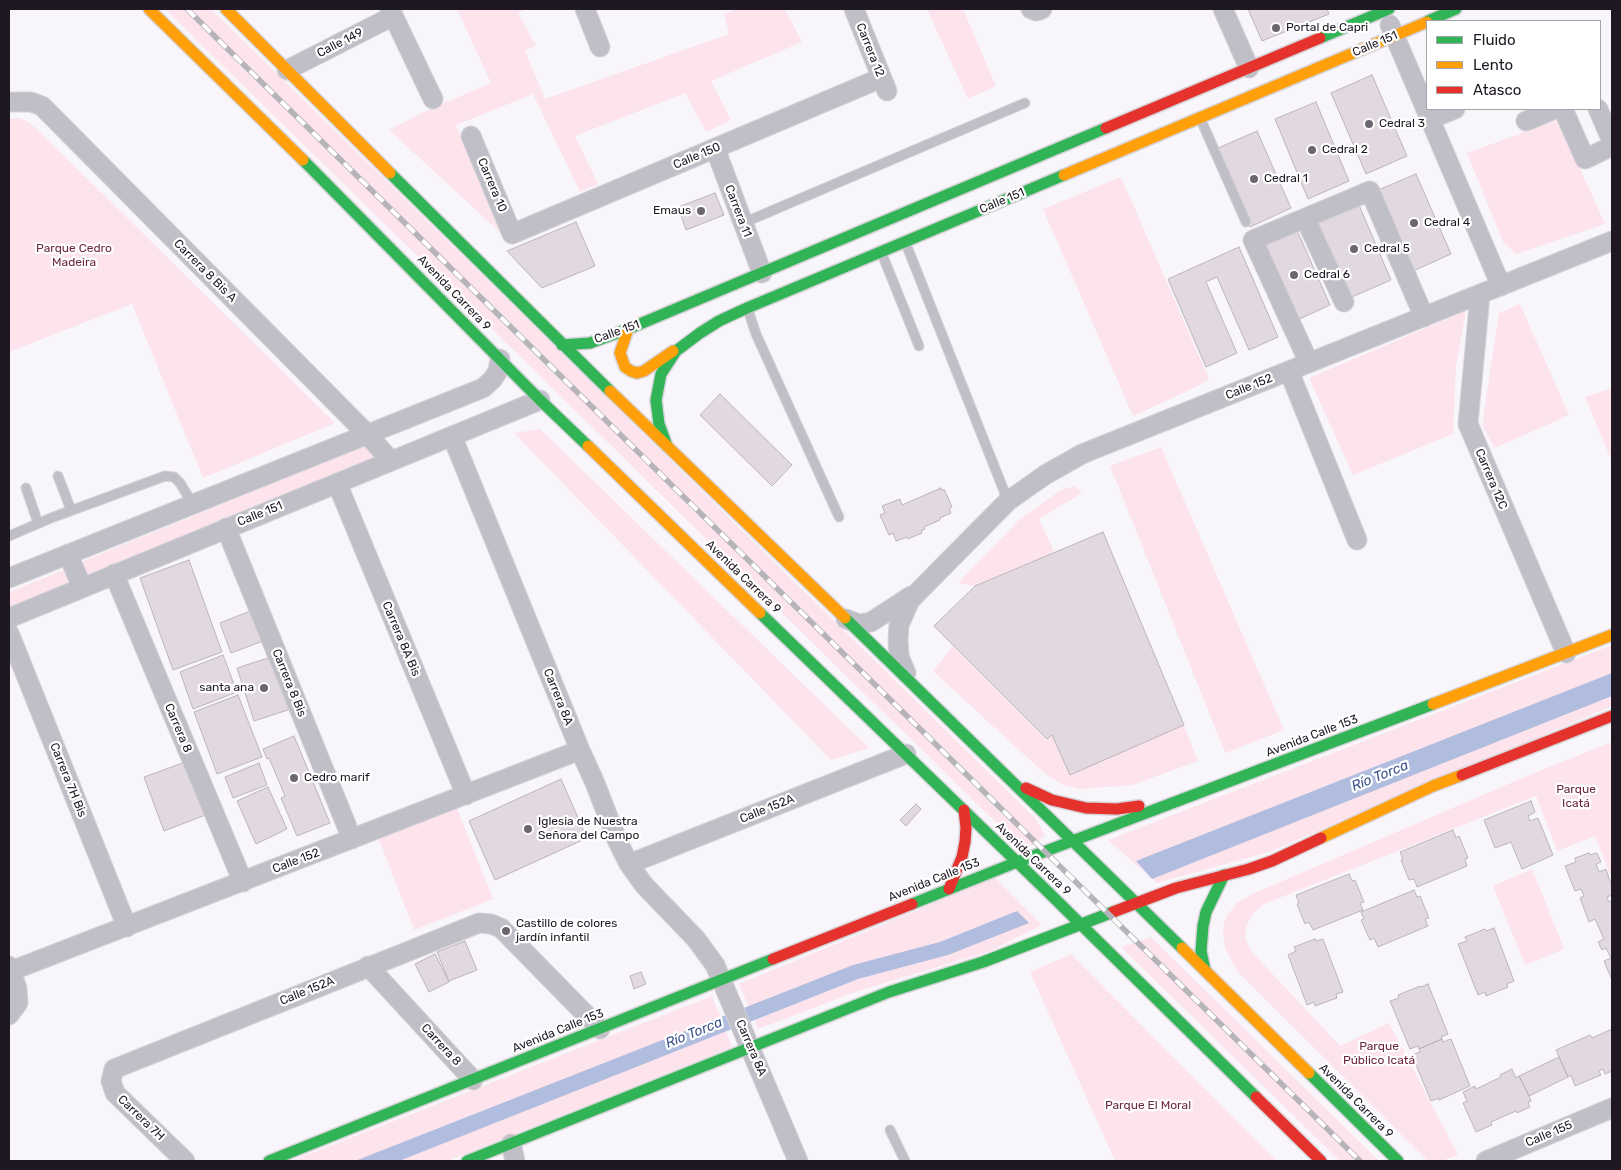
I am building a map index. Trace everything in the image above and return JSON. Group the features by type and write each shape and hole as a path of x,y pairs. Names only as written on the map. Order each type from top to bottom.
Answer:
{"main road":[{"name":"Avenida Carrera 9","path":"149,9 335,191 540,400 964,810 1321,1161"},
{"name":"Avenida Carrera 9","path":"226,9 562,345 914,684 1398,1161"},
{"name":"Calle 151","path":"1430,20 1456,9"},
{"name":"Calle 151","path":"562,345 590,343 628,329 1384,11"},
{"name":"Calle 151","path":"667,446 659,424 656,400 661,374 676,351 720,321 1426,22"},
{"path":"628,329 620,353 622,362 625,367 638,373 687,343"},
{"name":"Avenida Calle 153","path":"269,1161 1017,862 1612,635"},
{"path":"467,1161 513,1152 747,1040 956,972 1176,888 1249,870 1432,786 1612,716"},
{"path":"1009,778 1052,800 1086,808 1116,809 1192,796"},
{"path":"949,889 962,857 965,842 964,810"},
{"path":"1205,970 1201,951 1203,926 1206,912 1224,875"}],"street":[{"path":"585,9 600,48"},
{"name":"Carrera 12","path":"854,9 884,85"},
{"path":"1223,9 1249,68"},
{"path":"1384,11 1426,110"},
{"path":"391,12 433,99"},
{"name":"Calle 149","path":"286,70 391,12"},
{"name":"Calle 150","path":"512,234 715,148 884,85"},
{"name":"Carrera 8 Bis A","path":"9,102 30,102 42,106 392,461"},
{"path":"1426,110 1501,286"},
{"path":"1430,119 1452,110"},
{"path":"1526,121 1553,110"},
{"path":"1563,110 1585,159 1612,146"},
{"path":"1598,110 1612,141"},
{"name":"Carrera 10","path":"471,136 512,234"},
{"name":"Carrera 11","path":"715,148 762,273"},
{"path":"1309,363 1253,240 1370,190 1424,316"},
{"path":"1305,218 1344,302"},
{"name":"Calle 152","path":"914,684 905,671 899,656 898,639 899,625 910,600 1008,502 1045,474 1082,454 1612,241"},
{"name":"Carrera 12C","path":"1480,294 1468,424 1566,653"},
{"path":"9,578 483,388 498,371 500,359"},
{"path":"1289,371 1357,540"},
{"name":"Calle 151","path":"9,618 540,400"},
{"name":"Carrera 8A","path":"452,436 617,840 629,864 644,885 696,940 715,964 798,1161"},
{"name":"Carrera 8A Bis","path":"337,483 466,795"},
{"name":"Carrera 8 Bis","path":"226,528 352,839"},
{"path":"68,554 82,587"},
{"name":"Carrera 8","path":"114,574 243,882"},
{"name":"Calle 152","path":"846,619 859,624 871,622 893,609 920,589"},
{"name":"Carrera 7H Bis","path":"9,633 127,926"},
{"name":"Calle 152","path":"10,968 243,882 580,750"},
{"name":"Calle 152A","path":"629,864 906,754"},
{"name":"Calle 152A","path":"114,1069 478,923 491,924 501,928 600,1029"},
{"name":"Carrera 8A","path":"696,940 703,964 701,979 696,990"},
{"name":"Carrera 8","path":"368,966 473,1080"},
{"path":"10,968 17,988 13,1009"},
{"name":"Carrera 7H","path":"114,1069 111,1081 115,1093 185,1161"},
{"name":"Calle 155","path":"1486,1161 1612,1108"}],"lane":[{"path":"743,222 1025,103"},
{"path":"1200,118 1246,222"},
{"path":"905,241 1008,502"},
{"path":"881,252 919,346"},
{"path":"747,308 756,334 839,517"},
{"path":"58,476 71,510"},
{"path":"9,536 71,510 165,476 174,477 193,504"},
{"path":"26,488 38,523"},
{"path":"890,1130 905,1161"}],"green space":[{"path":"165,9 211,9 1036,819 1045,835 1036,844 1022,848"},
{"path":"457,9 527,9 518,13 536,46 525,50 545,99 729,34 724,14 737,9 785,9 802,42 711,81 731,120 706,132 685,93 575,136 598,184 580,192 533,94 456,125 501,233 389,130 428,110 491,83"},
{"path":"927,9 963,9 996,86 968,99"},
{"name":"Parque Cedro Madeira","path":"19,118 38,130 335,423 203,478 132,304 9,352 9,119"},
{"path":"1558,120 1605,224 1516,254 1503,242 1467,153"},
{"path":"1121,177 1209,379 1196,387 1133,416 1043,209"},
{"path":"1520,304 1569,415 1495,448 1483,427 1499,313"},
{"path":"1466,311 1456,365 1453,434 1353,475 1309,378"},
{"path":"1612,388 1612,462 1585,397"},
{"path":"540,429 869,748 831,760 514,433"},
{"path":"367,445 379,458 85,580 76,564"},
{"path":"1161,447 1284,730 1225,753 1110,466"},
{"path":"1075,486 1082,493 1039,519 1054,552 975,586 958,583 1020,519 1061,490"},
{"path":"64,570 71,587 9,612 9,592"},
{"path":"1612,645 1612,706 1269,852 1157,883 1108,840"},
{"path":"953,646 1046,739 1052,735 1070,775 1184,725 1198,761 1132,785 1081,789 1063,785 1048,776 1032,762 933,671"},
{"path":"1612,742 1612,879 1595,836 1557,851 1536,796 1264,904 1253,913 1247,925 1245,938 1251,951 1340,1046 1389,1023 1458,1155 1441,1161 1428,1161 1237,971 1225,948 1223,928 1226,917 1237,903 1252,894 1527,776"},
{"path":"456,806 493,899 414,930 378,837"},
{"path":"1532,869 1564,949 1525,965 1493,886"},
{"path":"995,878 1042,925 990,951 858,991 758,1029 739,984"},
{"path":"1151,937 1379,1161 1340,1161 1121,947"},
{"name":"Parque El Moral","path":"1071,954 1277,1161 1115,1161 1030,972"},
{"path":"712,996 732,1047 447,1161 292,1161"}],"water":[{"name":"Río Torca","path":"1612,673 1612,696 1152,879 1136,861"},
{"name":"Río Torca","path":"1017,911 1029,923 948,955 858,979 399,1161 355,1161 853,965 940,942"}],"building":[{"name":"Portal de Capri","path":"1248,9 1327,9 1329,14 1262,41"},
{"name":"Cedral 3","path":"1372,75 1407,156 1366,174 1331,93"},
{"name":"Cedral 2","path":"1316,102 1349,181 1308,199 1275,119"},
{"name":"Cedral 1","path":"1257,131 1291,208 1250,227 1216,149"},
{"name":"Cedral 4","path":"1416,174 1451,254 1411,272 1376,191"},
{"name":"Emaus","path":"715,193 724,215 686,230 678,207"},
{"name":"Cedral 5","path":"1356,198 1391,280 1352,297 1316,218"},
{"path":"576,222 595,266 542,288 507,251"},
{"name":"Cedral 6","path":"1296,228 1330,305 1293,322 1258,245"},
{"path":"1239,247 1278,337 1249,350 1217,277 1206,282 1237,353 1206,367 1168,279"},
{"path":"720,394 792,465 772,486 700,415"},
{"path":"941,488 942,491 944,489 952,507 949,509 951,513 924,527 925,529 921,531 922,533 908,539 907,537 896,541 893,533 889,535 880,515 885,513 882,506 900,499 902,505"},
{"path":"1103,532 1184,725 1070,775 1052,735 1047,739 934,626 975,586"},
{"path":"189,560 222,652 173,670 140,578"},
{"path":"255,609 266,640 231,653 220,623"},
{"path":"223,655 237,692 193,709 180,672"},
{"name":"santa ana","path":"274,656 291,709 254,721 237,668"},
{"path":"238,695 262,757 217,774 194,712"},
{"name":"Cedro marif","path":"294,736 330,823 297,836 281,798 285,796 269,758 267,759 263,749"},
{"path":"188,761 208,814 164,831 144,777"},
{"path":"259,763 267,785 233,798 225,777"},
{"name":"Iglesia de Nuestra Señora del Campo","path":"561,779 587,838 495,880 469,821"},
{"path":"268,787 287,829 256,844 237,801"},
{"path":"1531,801 1535,812 1528,816 1530,821 1538,818 1553,855 1522,869 1511,842 1495,848 1484,820"},
{"path":"916,804 921,809 906,826 900,820"},
{"path":"1453,830 1456,838 1459,836 1468,858 1465,859 1467,866 1417,887 1414,879 1409,880 1400,852"},
{"path":"1589,853 1590,855 1597,853 1601,862 1596,864 1599,872 1606,869 1612,887 1612,895 1607,897 1609,902 1612,901 1612,980 1604,961 1611,958 1606,948 1602,950 1598,942 1604,939 1595,919 1589,922 1580,898 1584,896 1581,889 1575,891 1565,866 1576,862 1575,858"},
{"path":"1349,874 1352,881 1355,880 1364,902 1360,903 1363,910 1313,930 1309,922 1305,924 1297,904 1299,903 1296,895"},
{"path":"1414,890 1417,897 1420,896 1429,918 1425,919 1428,926 1378,947 1374,938 1370,940 1361,920 1364,919 1361,912"},
{"path":"1494,928 1514,981 1507,984 1508,987 1486,996 1485,992 1478,995 1458,944 1467,941 1465,937 1485,929 1486,931"},
{"path":"1315,939 1316,941 1323,939 1343,992 1336,994 1337,998 1315,1006 1314,1002 1307,1005 1288,955 1296,951 1294,947"},
{"path":"465,941 477,970 449,981 437,952"},
{"path":"435,954 449,982 429,992 415,964"},
{"path":"641,972 646,984 634,989 630,976"},
{"path":"1428,984 1448,1034 1441,1037 1442,1039 1419,1049 1418,1046 1410,1049 1390,1001 1399,998 1398,995"},
{"path":"1612,1029 1612,1071 1605,1074 1603,1069 1599,1071 1601,1075 1575,1086 1571,1075 1568,1077 1556,1050 1590,1035 1592,1038"},
{"path":"1442,1039 1443,1042 1451,1039 1470,1086 1439,1100 1439,1098 1431,1101 1412,1055 1420,1052 1419,1049"},
{"path":"1559,1057 1568,1077 1529,1096 1519,1076"},
{"path":"1512,1069 1516,1078 1519,1076 1529,1096 1531,1101 1528,1102 1530,1107 1491,1122 1492,1125 1476,1132 1463,1103 1467,1101 1463,1092 1475,1086 1476,1089 1501,1077 1500,1075"}],"railway":[{"path":"187,9 1360,1161"}],"traffic: fast":[{"path":"1320,38 1389,9"},
{"path":"1430,20 1456,9"},
{"path":"562,345 590,343 628,329 1106,128"},
{"path":"303,160 540,400 588,446"},
{"path":"390,173 610,391"},
{"path":"667,446 659,424 656,400 661,374 676,351 700,333 719,321 747,308 1064,175"},
{"path":"760,613 1256,1097"},
{"path":"845,618 1182,948"},
{"path":"912,904 1017,862 1433,704"},
{"path":"1205,970 1201,951 1203,926 1206,912 1224,875"},
{"path":"467,1161 889,992 983,962 1113,912"},
{"path":"269,1161 773,959"},
{"path":"1309,1073 1398,1161"}],"traffic: slow":[{"path":"149,9 303,160"},
{"path":"226,9 390,173"},
{"path":"1064,175 1426,22"},
{"path":"628,329 620,353 625,367 631,371 637,373 644,371 673,351"},
{"path":"610,391 845,618"},
{"path":"588,446 760,613"},
{"path":"1433,704 1612,635"},
{"path":"1321,838 1433,786 1462,775"},
{"path":"1182,948 1309,1073"}],"traffic: jam":[{"path":"1106,128 1320,38"},
{"path":"1462,775 1612,716"},
{"path":"1026,788 1052,800 1086,808 1117,809 1139,806"},
{"path":"949,889 962,857 965,842 964,810"},
{"path":"1113,912 1176,888 1272,861 1321,838"},
{"path":"773,959 912,904"},
{"path":"1256,1097 1321,1161"}],"place":[{"name":"Portal de Capri","path":"1276,28"},
{"name":"Cedral 3","path":"1369,124"},
{"name":"Cedral 2","path":"1312,150"},
{"name":"Cedral 1","path":"1254,179"},
{"name":"Emaus","path":"701,211"},
{"name":"Cedral 4","path":"1414,223"},
{"name":"Cedral 5","path":"1354,249"},
{"name":"Cedral 6","path":"1294,275"},
{"name":"santa ana","path":"264,688"},
{"name":"Cedro marif","path":"294,778"},
{"name":"Iglesia de Nuestra Señora del Campo","path":"528,829"},
{"name":"Castillo de colores jardín infantil","path":"506,931"}],"park label":[{"name":"Parque Icatá","path":"1576,797"},
{"name":"Parque Público Icatá","path":"1379,1054"}]}
